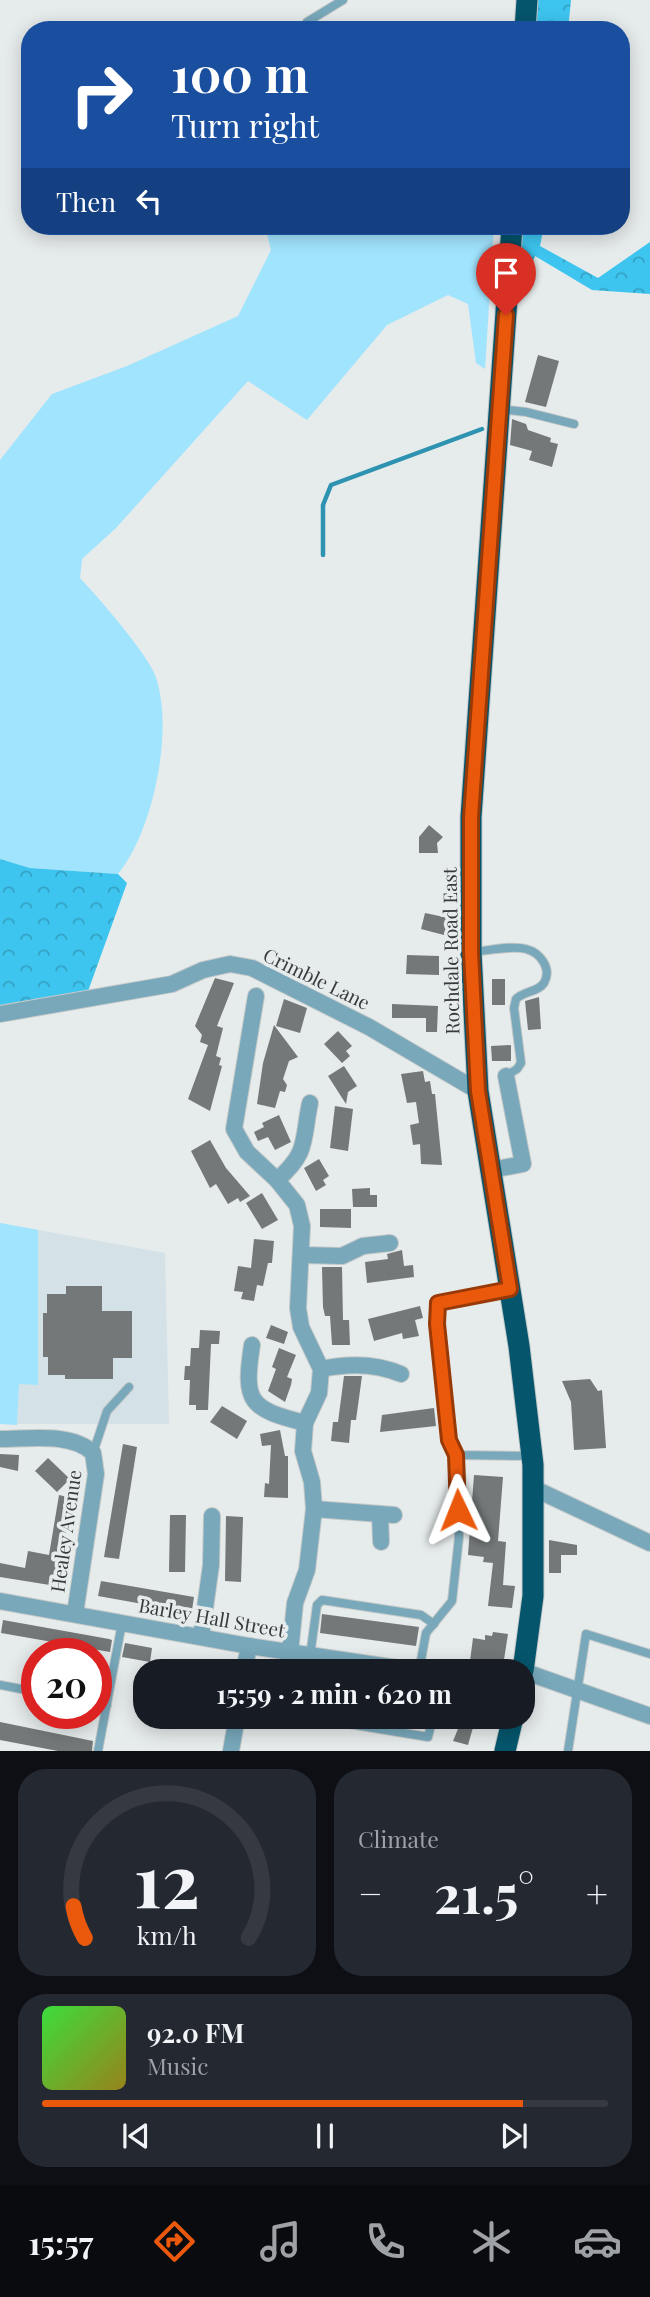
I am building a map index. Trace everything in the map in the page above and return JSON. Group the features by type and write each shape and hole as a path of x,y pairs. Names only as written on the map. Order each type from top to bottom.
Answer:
{"highway":[{"path":"526,21 527,0"},
{"name":"Rochdale Road East","path":"511,235 471,817 471,952 478,1091 510,1289 532,1456 533,1596 525,1659"},
{"path":"505,1751 510,1729"}],"street":[{"name":"Crimble Lane","path":"0,1014 172,984 203,970 230,964 252,968 357,1021 478,1091"},
{"path":"256,996 229,1130 297,1205 302,1226 298,1308 301,1327 321,1369 319,1393 305,1423 303,1451 312,1482 314,1509 307,1570 295,1603 290,1653"},
{"path":"491,1170 523,1164 506,1076"},
{"path":"277,1180 296,1164 304,1148 310,1103"},
{"path":"302,1255 342,1255 363,1246 390,1243"},
{"path":"252,1345 246,1381 255,1403 268,1414 305,1423"},
{"path":"321,1369 341,1364 366,1364 403,1374"},
{"path":"0,1439 61,1439 83,1445 93,1453"},
{"name":"Healey Avenue","path":"75,1615 96,1474 93,1453"},
{"path":"533,1488 650,1543"},
{"path":"314,1509 387,1515 381,1542"},
{"path":"201,1637 211,1565 212,1516"},
{"name":"Barley Hall Street","path":"0,1601 332,1659"},
{"path":"246,1659 249,1646"},
{"path":"535,1675 650,1716"},
{"path":"231,1751 235,1729"}],"lane":[{"path":"309,21 343,0"},
{"path":"499,409 526,412 574,424"},
{"path":"471,952 526,948 540,956 546,965 546,980 540,988 516,999 514,1008 521,1063 506,1076"},
{"path":"421,1659 426,1633 452,1601 459,1537 456,1455 449,1440 437,1324 438,1303 510,1289"},
{"path":"93,1453 107,1410 129,1387"},
{"path":"456,1455 532,1456"},
{"path":"310,1656 317,1605 322,1600 421,1615 434,1623"},
{"path":"112,1678 122,1623"},
{"path":"568,1751 587,1633 650,1654"},
{"path":"0,1685 21,1689"},
{"path":"98,1751 102,1729"},
{"path":"380,1729 428,1737 430,1729"}],"shaded area":[{"path":"267,235 493,235 485,369 476,363 468,304 448,295 387,325 307,420 248,381 116,528 82,559 80,578 142,653 155,675 161,697 163,723 157,779 141,833 130,856 118,874 30,868 0,859 0,460 52,394 127,366 238,316 271,250"},
{"path":"0,1223 165,1253 169,1424 0,1424"},
{"path":"0,1223 38,1230 38,1385 19,1384 17,1425 0,1424"}],"green space":[{"path":"536,0 571,0 569,21 535,21"},
{"path":"522,235 542,235 540,246 598,278 650,242 650,294 592,290 535,256 523,288 519,287"},
{"path":"0,859 30,868 118,874 127,883 87,994 0,1007"}],"building":[{"path":"538,355 559,361 546,407 525,402"},
{"path":"512,419 526,424 528,430 551,438 550,442 558,444 552,467 529,460 532,451 510,445"},
{"path":"429,825 443,837 437,843 438,853 419,853 419,837"},
{"path":"425,913 449,918 444,935 421,929"},
{"path":"407,955 439,956 439,975 406,974"},
{"path":"215,978 234,983 217,1026 223,1028 216,1056 221,1058 219,1065 222,1066 210,1111 188,1099 208,1045 200,1042 202,1035 195,1026"},
{"path":"492,979 505,979 505,1005 492,1005"},
{"path":"539,997 541,1029 528,1030 525,1001"},
{"path":"284,999 307,1008 300,1033 276,1026"},
{"path":"392,1004 438,1006 437,1032 426,1032 426,1018 392,1018"},
{"path":"274,1025 298,1057 289,1061 283,1079 287,1085 285,1092 280,1091 275,1108 257,1104 263,1063"},
{"path":"338,1031 352,1046 346,1051 350,1056 342,1063 324,1044"},
{"path":"511,1045 511,1061 492,1061 491,1046"},
{"path":"344,1066 357,1086 348,1092 346,1104 328,1076"},
{"path":"423,1071 425,1082 430,1081 432,1094 435,1094 442,1165 421,1164 420,1144 413,1145 410,1125 419,1123 416,1102 407,1103 401,1074"},
{"path":"335,1106 353,1109 348,1151 330,1148"},
{"path":"279,1115 291,1142 275,1150 268,1137 258,1141 254,1132 264,1127 262,1123"},
{"path":"210,1140 226,1168 250,1196 240,1202 238,1198 228,1204 216,1184 210,1188 191,1151"},
{"path":"319,1159 329,1176 323,1180 326,1185 316,1191 304,1168"},
{"path":"370,1188 370,1195 377,1195 377,1207 353,1207 352,1189"},
{"path":"262,1193 278,1220 262,1229 246,1203"},
{"path":"320,1209 351,1209 351,1228 320,1227"},
{"path":"254,1239 274,1241 272,1263 268,1263 263,1286 257,1285 254,1301 241,1299 243,1292 234,1291 238,1266 251,1268"},
{"path":"402,1250 404,1266 413,1265 414,1277 367,1283 365,1262 388,1259 387,1254"},
{"path":"322,1267 342,1267 343,1320 349,1320 350,1345 332,1345 330,1316 325,1316 323,1307"},
{"path":"66,1286 102,1286 102,1311 132,1311 132,1358 113,1358 113,1379 65,1379 65,1375 48,1375 48,1357 43,1357 43,1313 47,1313 47,1294 66,1294"},
{"path":"420,1306 423,1318 415,1320 419,1336 403,1339 402,1333 374,1341 368,1319"},
{"path":"271,1325 288,1332 284,1344 266,1338"},
{"path":"200,1330 220,1331 219,1344 211,1344 208,1410 196,1410 196,1405 189,1405 190,1380 184,1380 185,1366 190,1366 191,1348 199,1348"},
{"path":"279,1348 296,1355 287,1377 292,1379 285,1402 268,1391 276,1369 272,1367"},
{"path":"344,1376 362,1376 356,1420 351,1420 349,1443 331,1441 333,1422 338,1422"},
{"path":"590,1379 598,1391 602,1390 606,1448 574,1450 571,1402 562,1381"},
{"path":"222,1406 247,1421 237,1439 210,1422"},
{"path":"434,1408 436,1426 380,1432 382,1415"},
{"path":"280,1430 285,1456 288,1456 288,1498 264,1497 265,1483 269,1484 271,1445 262,1446 260,1434"},
{"path":"123,1444 137,1447 119,1559 104,1557"},
{"path":"0,1454 19,1455 18,1471 0,1467"},
{"path":"48,1458 70,1479 57,1492 35,1471"},
{"path":"474,1475 503,1477 498,1541 506,1542 503,1585 515,1586 512,1608 488,1606 493,1563 483,1562 484,1557 468,1555"},
{"path":"59,1495 72,1498 56,1586 0,1577 0,1563 25,1568 28,1551 49,1555"},
{"path":"170,1515 186,1515 185,1572 169,1572"},
{"path":"226,1516 243,1517 241,1582 225,1581"},
{"path":"549,1540 577,1545 577,1555 561,1555 561,1573 549,1573"},
{"path":"101,1581 194,1597 192,1610 182,1608 182,1611 98,1596"},
{"path":"322,1614 419,1627 416,1646 320,1633"},
{"path":"3,1620 103,1638 30,1638 1,1633"},
{"path":"493,1632 508,1634 504,1659 470,1659 473,1638 485,1640 485,1635 492,1636"},
{"path":"125,1643 152,1648 150,1659 122,1657"},
{"path":"0,1722 21,1726 21,1729 34,1729 93,1741 92,1751 58,1751 0,1740"},
{"path":"458,1729 473,1729 468,1745 453,1741"}],"waterway":[{"path":"323,555 323,505 331,485 482,429"}],"route":[{"path":"458,1510 456,1455 449,1440 437,1324 438,1303 510,1289 478,1091 471,952 471,817 506,315"}]}
